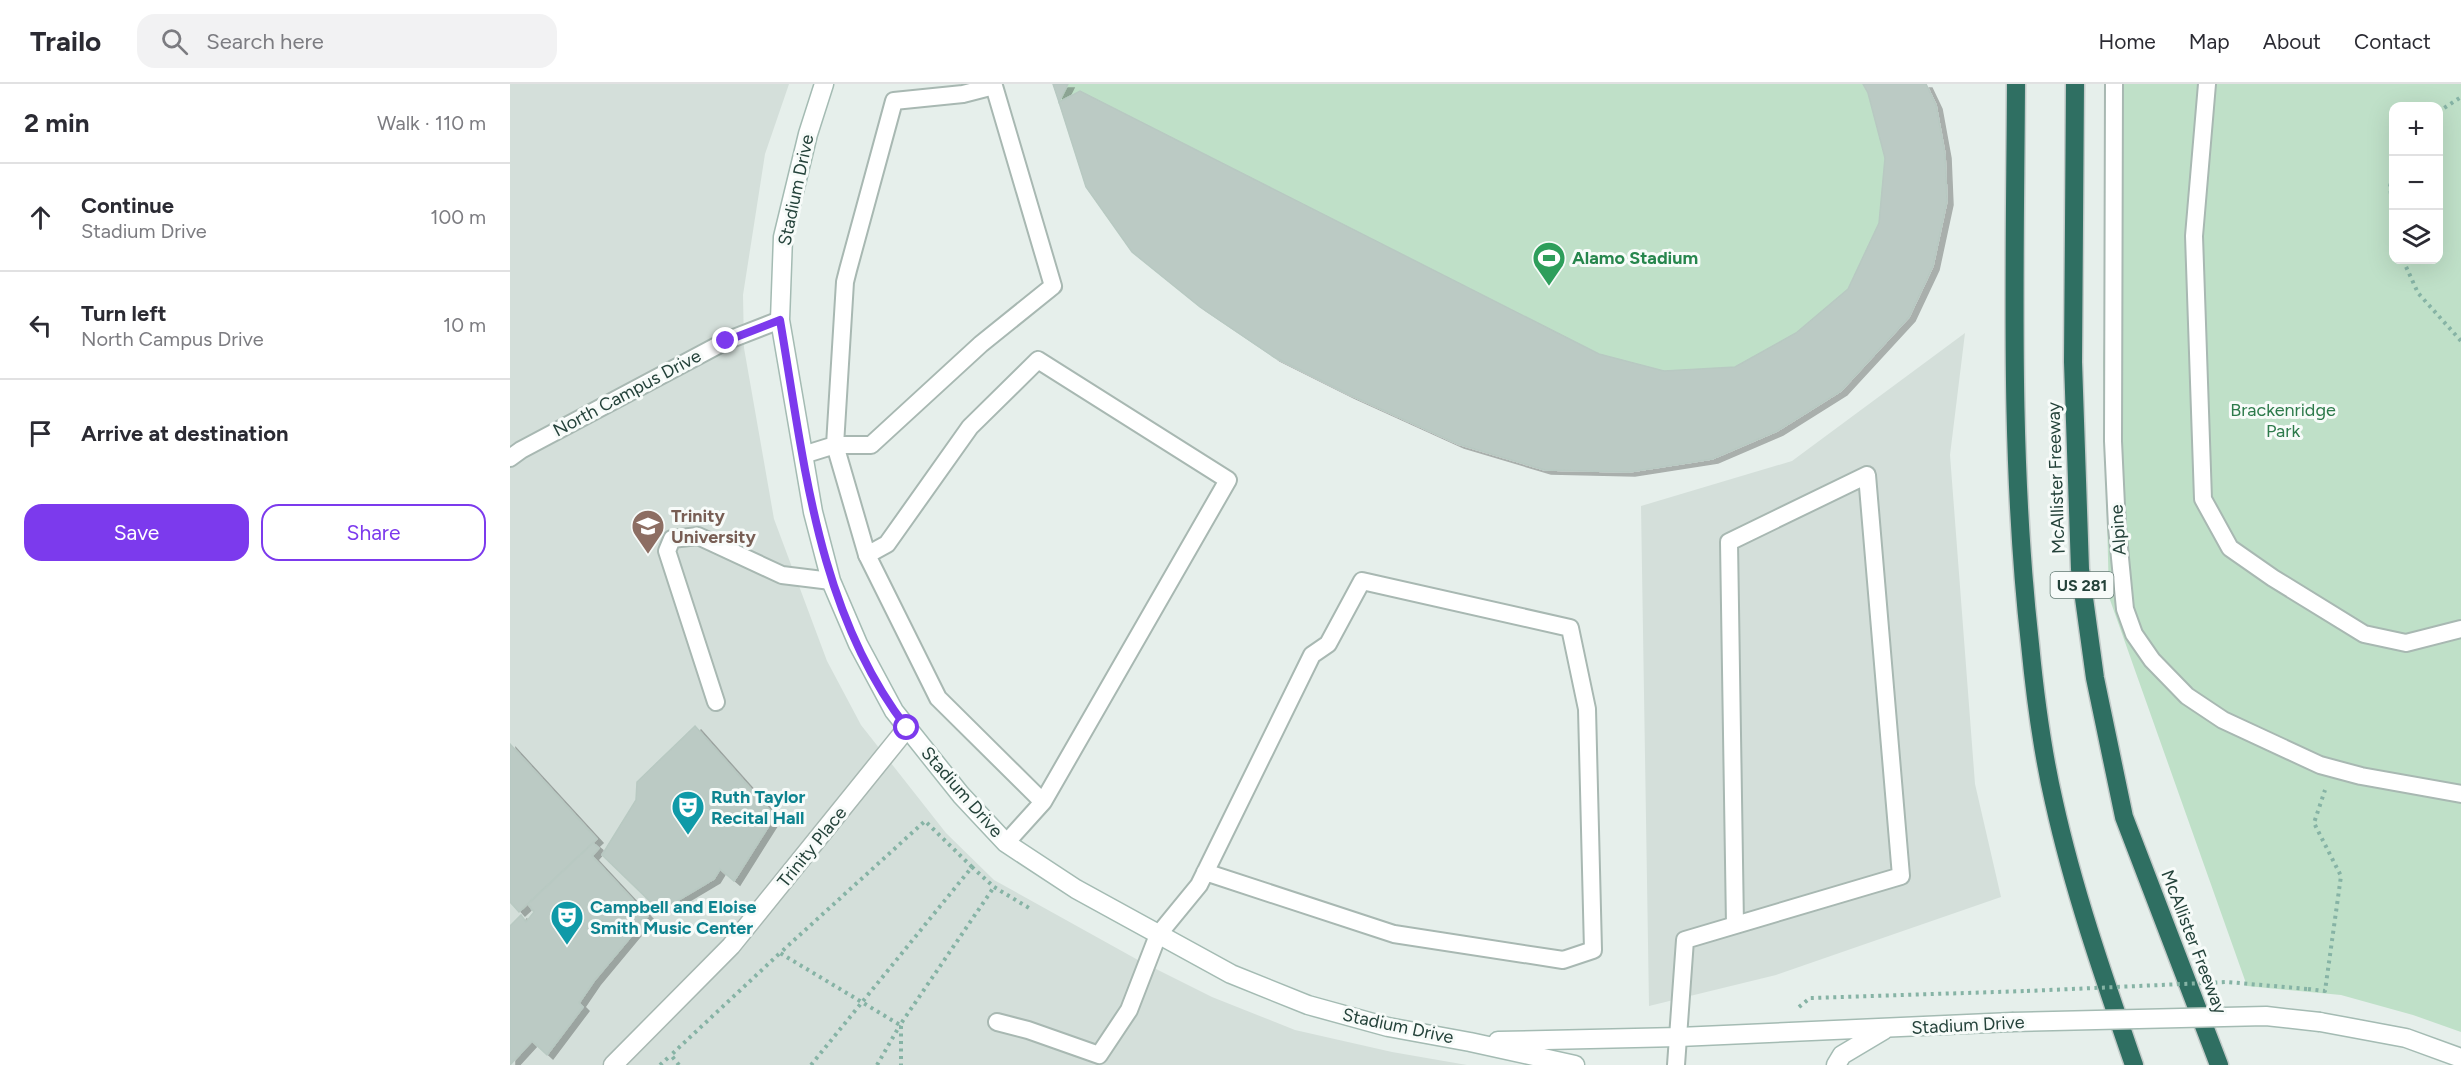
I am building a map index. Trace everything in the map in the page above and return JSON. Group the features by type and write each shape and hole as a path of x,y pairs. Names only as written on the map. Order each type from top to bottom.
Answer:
{"highway":[{"name":"McAllister Freeway","path":"2016,84 2014,427 2023,582 2035,692 2054,800 2080,908 2134,1065"},
{"name":"McAllister Freeway","path":"2075,84 2073,362 2079,569 2095,678 2124,817 2219,1065"}],"main road":[{"name":"Stadium Drive","path":"824,84 808,134 783,237 780,320 813,512 831,581 858,645 894,711 907,728 961,795 1006,843 1076,889 1232,974 1308,1005 1388,1027 1575,1065"},
{"name":"Trinity Place","path":"613,1065 731,946 907,728"},
{"name":"Stadium Drive","path":"1470,1042 1765,1034 2012,1022 2266,1016 2320,1022 2406,1038 2461,1058"},
{"path":"1836,1065 1842,1054 1885,1029"}],"lane":[{"name":"Alpine","path":"2114,84 2113,441 2117,527 2125,609 2133,634 2152,660 2187,696 2210,712 2320,765 2373,778 2461,794"},
{"path":"2207,84 2194,236 2203,499 2230,548 2273,578 2364,634 2406,643 2461,629"},
{"path":"803,455 835,445 871,445 973,351 1053,286 994,86 963,94 894,101 845,282 835,445 867,555 938,698 1043,802"},
{"name":"North Campus Drive","path":"510,458 726,341 780,320"},
{"path":"867,555 887,544 970,427 1038,360 1228,480 1043,802 1006,843"},
{"path":"1676,1065 1685,940 1901,876 1867,475 1729,542 1735,925"},
{"path":"716,702 666,550 672,539 698,536 782,575 831,581"},
{"path":"997,1022 1028,1030 1099,1055 1129,1010 1158,935 1199,885 1205,872 1312,655 1328,644 1362,581 1570,628 1587,709 1593,950 1563,960 1394,934 1205,872"}],"path":[{"path":"2443,109 2461,97"},
{"path":"2405,264 2418,292 2461,341"},
{"path":"1765,1034 1810,998 2227,982 2325,991 2341,876 2314,823 2332,768"},
{"path":"660,1065 925,821 994,887 1029,909"},
{"path":"811,1065 972,867"},
{"path":"877,1065 900,1025 994,887"},
{"path":"780,953 900,1025"},
{"path":"900,1025 902,1065"},
{"path":"671,1055 679,1065"}],"shaded area":[{"name":"Trinity University","path":"510,84 789,84 765,154 743,295 744,348 774,519 827,661 861,725 946,833 994,880 1138,960 1212,997 1295,1030 1392,1052 1467,1065 510,1065"},
{"path":"1965,333 1950,455 1975,784 2001,897 1776,975 1649,1006 1641,506 1792,461"}],"green space":[{"name":"Alamo Stadium","path":"1053,84 1926,84 1936,105 1945,154 1947,201 1933,266 1909,317 1841,391 1777,431 1712,459 1629,472 1545,470 1458,444 1348,394 1274,357 1132,252 1086,187"},
{"name":"Brackenridge Park","path":"2114,84 2461,84 2461,1032 2413,1015 2341,995 2247,986 2109,597 2103,363"}],"building":[{"path":"1053,84 1068,84 1059,102"},
{"path":"1863,84 1926,84 1936,105 1945,154 1947,201 1933,266 1909,317 1841,391 1777,431 1712,459 1629,472 1545,470 1458,444 1348,394 1274,357 1200,307 1132,252 1086,187 1059,102 1080,91 1599,354 1664,371 1735,367 1796,333 1848,289 1879,223 1885,158 1868,93"},
{"name":"Ruth Taylor Recital Hall","path":"695,726 775,816 734,881 720,869 714,879 660,911 602,855 636,800 637,782"},
{"path":"510,744 597,839 519,912 510,902"},
{"name":"Campbell and Eloise Smith Music Center","path":"593,843 599,848 592,856 648,916 594,981 579,1003 583,1007 547,1055 532,1041 510,1065 510,926 521,915 526,922 534,912 528,904"}],"place":[{"name":"Alamo Stadium","path":"1549,287"},
{"name":"Trinity University","path":"648,555"},
{"name":"Ruth Taylor Recital Hall","path":"688,836"},
{"name":"Campbell and Eloise Smith Music Center","path":"567,946"}],"route":[{"path":"726,341 780,320 813,512 831,581 858,645 894,711 907,728"}]}
